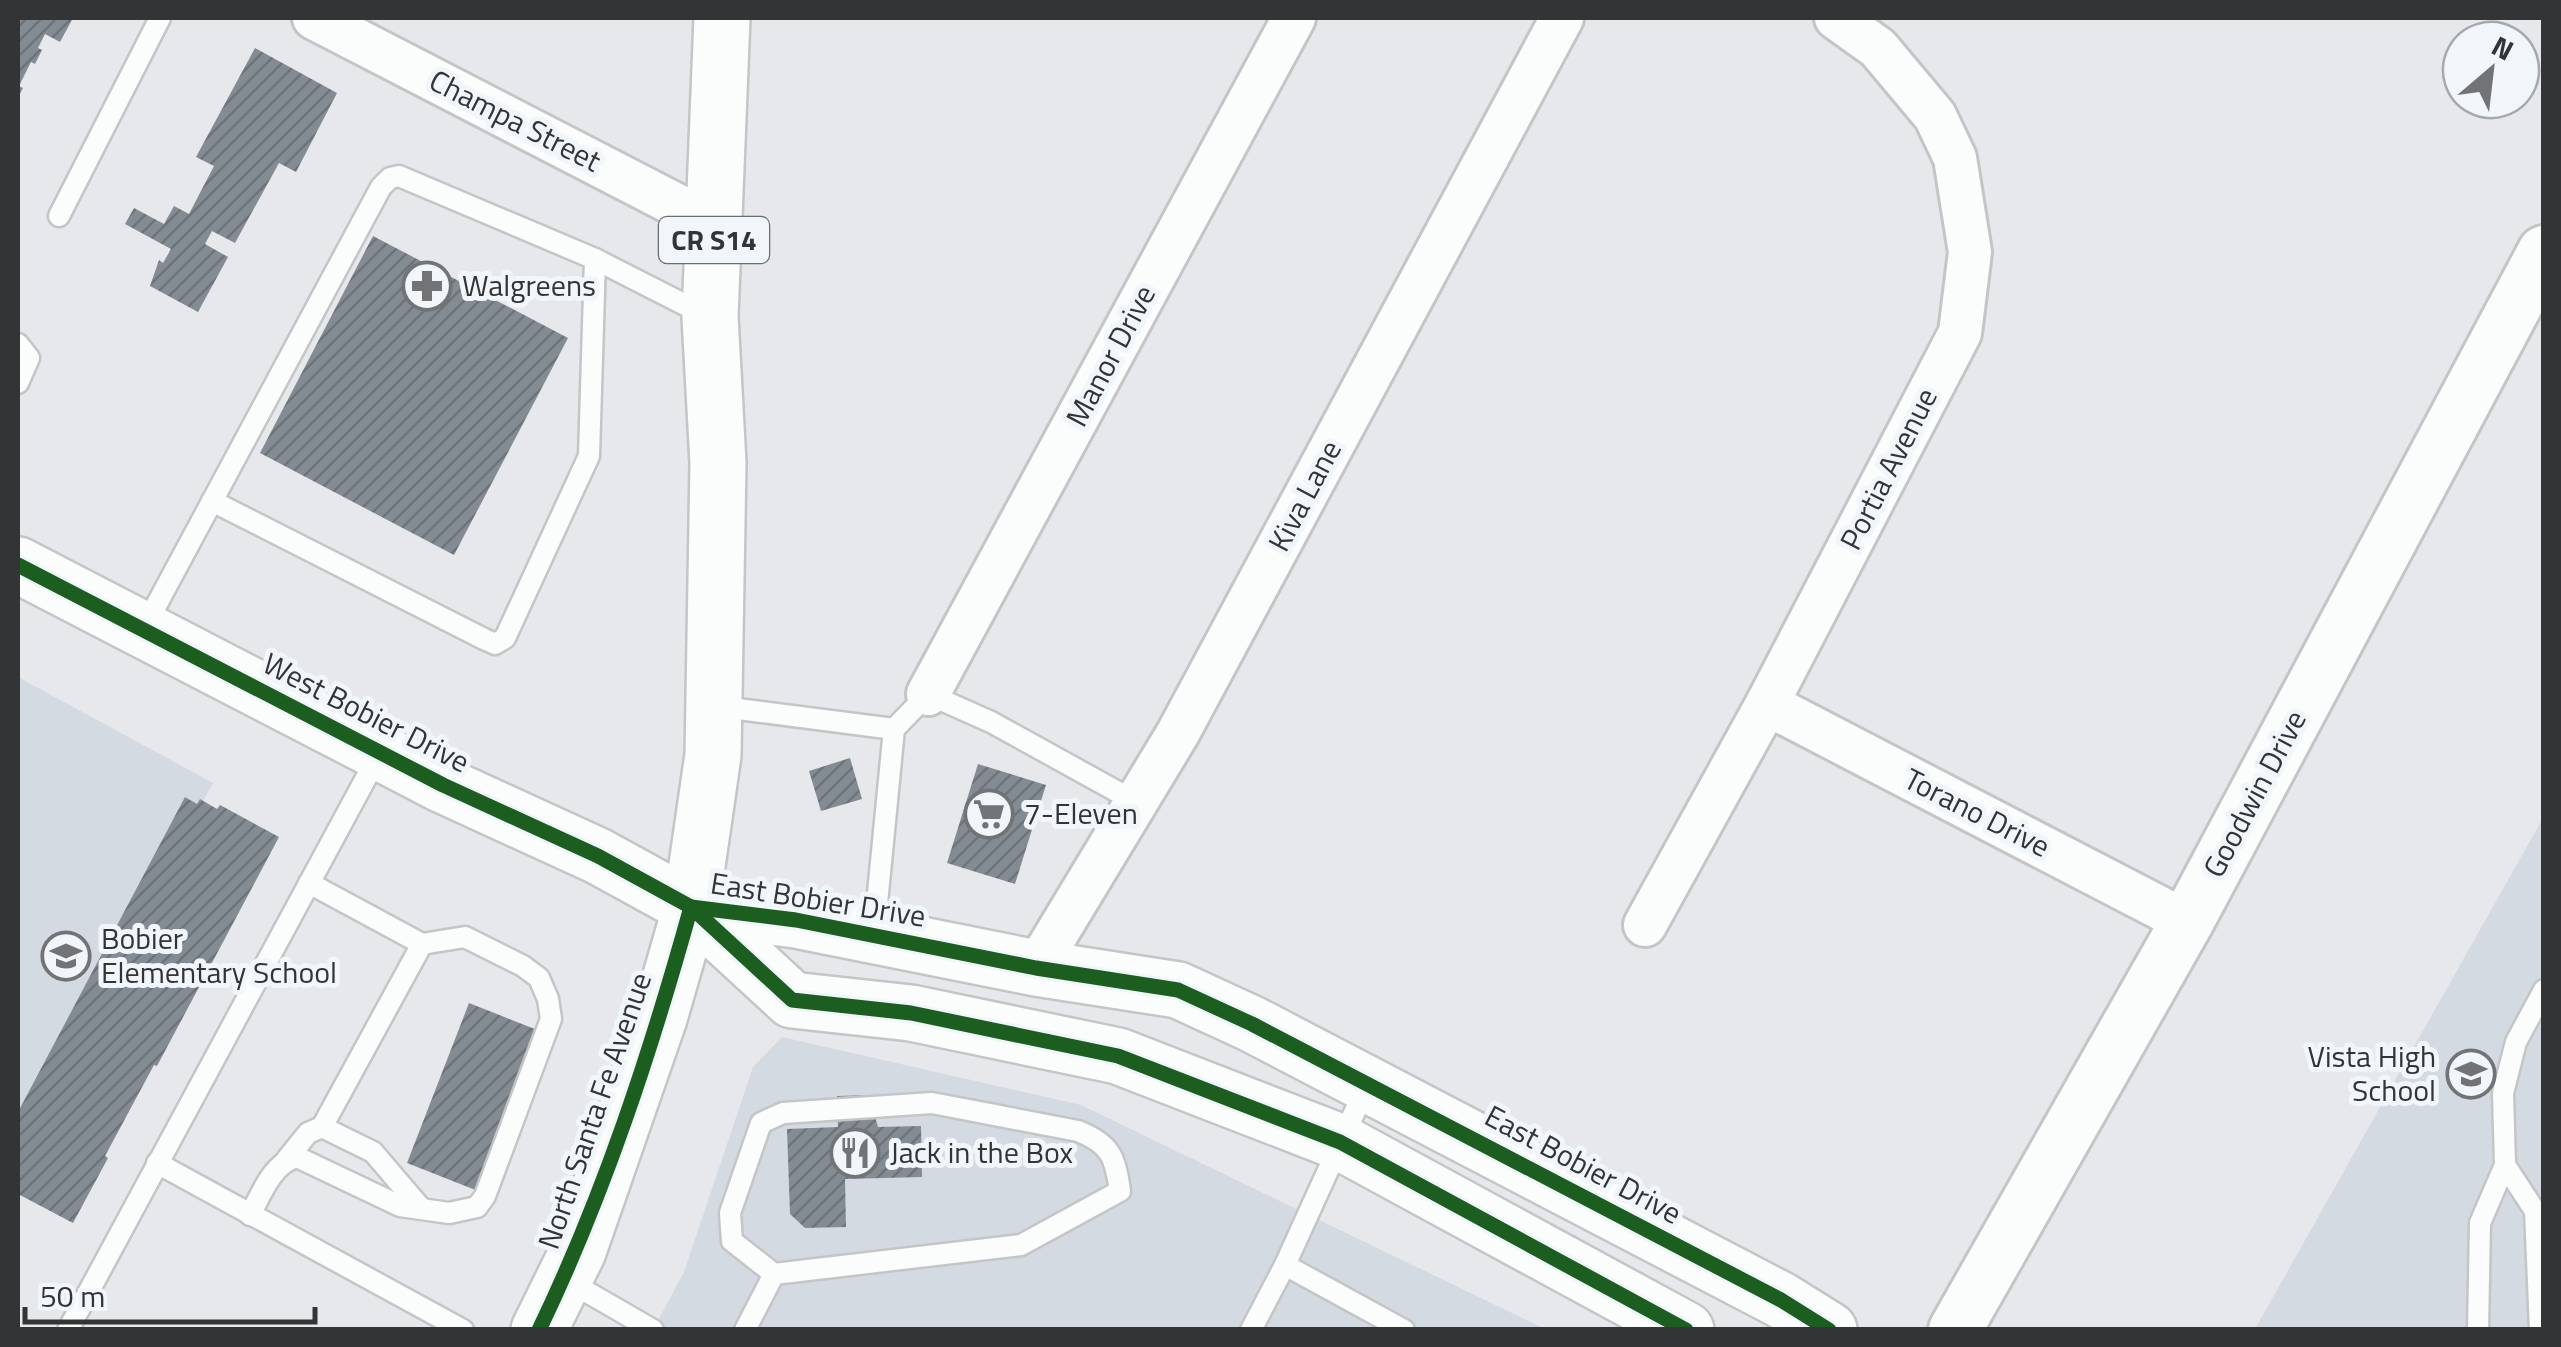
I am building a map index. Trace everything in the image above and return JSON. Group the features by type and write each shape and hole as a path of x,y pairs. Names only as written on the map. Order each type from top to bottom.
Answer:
{"main road":[{"name":"North Santa Fe Avenue","path":"539,1330 578,1250 659,1018 691,907 714,755 718,463 710,317 722,18"},
{"name":"West Bobier Drive","path":"18,565 380,752 598,856 691,907"},
{"name":"East Bobier Drive","path":"691,907 796,920 1036,968 1178,990 1368,1084 1778,1308 1829,1330"},
{"name":"East Bobier Drive","path":"691,907 792,1000 910,1013 1118,1056 1340,1142 1686,1330"}],"street":[{"name":"Champa Street","path":"314,18 715,224"},
{"name":"Manor Drive","path":"928,694 1294,18"},
{"name":"Kiva Lane","path":"1036,968 1178,733 1562,18"},
{"name":"Portia Avenue","path":"1644,925 1767,704 1960,332 1970,252 1955,158 1934,116 1878,48 1836,18"},
{"name":"Goodwin Drive","path":"1955,1330 2187,922 2544,252"},
{"name":"Torano Drive","path":"1767,704 2187,922"}],"lane":[{"path":"59,216 160,18"},
{"path":"143,630 381,187 390,178 399,176 595,259 710,317"},
{"path":"212,501 484,639 495,644 505,638 589,456 595,259"},
{"path":"18,344 30,358 18,384"},
{"path":"873,936 894,730 928,694 990,722 1136,802"},
{"path":"715,706 894,730"},
{"path":"68,1330 380,752"},
{"path":"287,1159 305,1159 400,1206 463,1212 477,1207 485,1196 552,1019 539,978 523,966 465,938 422,944 309,883"},
{"path":"250,1216 270,1179 308,1134 322,1127 422,944"},
{"path":"2478,1330 2480,1223 2505,1165 2503,1093 2516,1042 2544,990"},
{"path":"1251,1330 1286,1265 1368,1084"},
{"path":"932,1103 1078,1131 1100,1140 1116,1162 1120,1191 1021,1245 774,1274 732,1241 730,1213 761,1123 783,1113 932,1103"},
{"path":"322,1127 373,1152 420,1207"},
{"path":"158,1163 463,1330"},
{"path":"2505,1165 2536,1210 2540,1330"},
{"path":"1286,1265 1404,1330"},
{"path":"745,1330 774,1274"},
{"path":"564,1279 653,1330"}],"shaded area":[{"name":"Bobier Elementary School","path":"18,677 213,783 18,1129"},
{"name":"Vista High School","path":"2543,818 2543,1329 2255,1329"},
{"path":"782,1037 1081,1105 1545,1329 653,1330 684,1272 753,1067"}],"building":[{"path":"18,18 73,18 60,42 45,34 35,64 31,62 19,86 23,88 18,98"},
{"path":"255,48 337,93 296,172 279,163 235,243 212,231 205,244 228,257 198,312 150,286 159,260 163,263 171,249 125,224 134,208 164,224 174,206 189,214 214,166 196,157"},
{"name":"Walgreens","path":"373,236 568,338 454,555 260,453"},
{"path":"850,758 862,799 821,811 809,771"},
{"path":"978,764 1046,785 1015,884 947,863"},
{"path":"185,797 197,804 200,799 217,809 220,805 279,837 105,1156 108,1158 73,1223 18,1194 18,1112"},
{"path":"469,1003 540,1031 478,1191 407,1163"},
{"name":"Jack in the Box","path":"869,1095 878,1127 921,1126 922,1177 845,1179 846,1227 805,1228 790,1214 787,1129 838,1127 837,1096"}],"cycle path":[{"path":"18,565 443,785 598,856 691,907 792,1000 911,1013 1118,1056 1340,1142 1686,1330"},
{"path":"691,907 796,920 1036,968 1178,990 1252,1024 1781,1300 1829,1330"},
{"path":"539,1330 585,1227 624,1122 691,907"}],"place":[{"name":"Walgreens","path":"427,286"},
{"name":"7-Eleven","path":"989,814"},
{"name":"Bobier Elementary School","path":"66,956"},
{"name":"Vista High School","path":"2471,1074"},
{"name":"Jack in the Box","path":"855,1153"}]}
